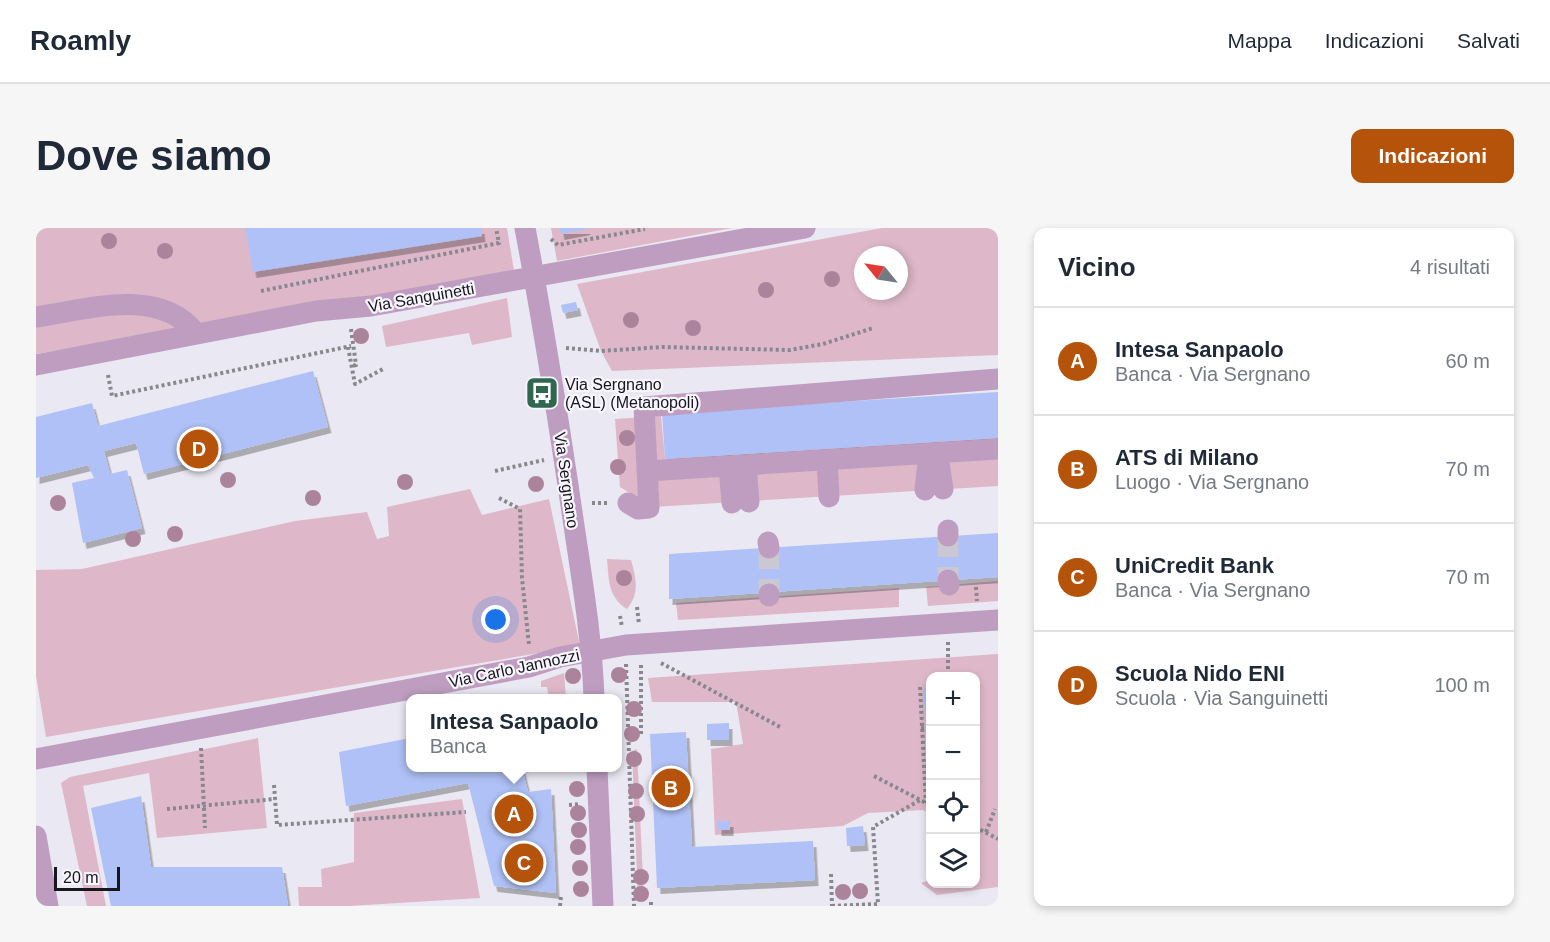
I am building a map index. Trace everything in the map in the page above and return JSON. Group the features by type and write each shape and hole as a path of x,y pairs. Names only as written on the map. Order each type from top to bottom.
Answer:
{"street":[{"name":"Via Sergnano","path":"525,228 567,476 592,651 594,694"},
{"name":"Via Sanguinetti","path":"36,365 195,332 316,311 371,306 805,228"},
{"path":"36,316 126,305 163,308 184,319 195,332"},
{"path":"635,511 649,508 644,407 998,379"},
{"path":"647,471 998,449"},
{"path":"929,453 934,490"},
{"path":"826,460 829,496"},
{"path":"738,465 740,502"},
{"name":"Via Carlo Jannozzi","path":"36,759 529,667 592,651 998,620"},
{"path":"597,772 603,906"},
{"path":"36,836 48,906"}],"path":[{"path":"261,291 499,243 496,228"},
{"path":"550,235 551,242 558,245 645,229"},
{"path":"559,348 601,351 662,347 790,350 824,344 873,328"},
{"path":"108,375 112,396 350,346 355,384 383,369"},
{"path":"543,449 549,479 567,476"},
{"path":"495,471 545,459"},
{"path":"499,498 520,509 522,578 528,622 529,667"},
{"path":"637,607 643,648 641,734"},
{"path":"948,624 948,672"},
{"path":"643,648 661,664 782,728"},
{"path":"634,906 643,648"},
{"path":"920,687 926,782"},
{"path":"921,728 926,729"},
{"path":"201,745 205,828"},
{"path":"874,776 926,803"},
{"path":"274,785 277,825 466,812"},
{"path":"167,809 276,799"},
{"path":"831,874 832,906 878,904 873,827 921,800"},
{"path":"986,832 995,809"},
{"path":"980,829 998,839"},
{"path":"560,906 561,896"}],"shaded area":[{"path":"36,228 507,228 514,271 36,354"},
{"path":"551,228 732,228 557,261"},
{"path":"882,228 998,228 998,355 612,371 601,351 577,284"},
{"path":"507,298 512,337 472,345 469,333 386,347 382,326"},
{"path":"661,416 665,459 998,438 998,486 653,507 620,487 615,419"},
{"path":"470,489 482,515 549,499 580,646 46,737 36,676 36,570 82,569 295,521 367,512 377,539 389,536 387,507"},
{"path":"607,559 631,560 635,591 627,609 613,593 609,581"},
{"path":"998,581 998,601 928,606 926,587"},
{"path":"899,588 899,607 678,620 676,603"},
{"path":"998,654 998,887 937,895 928,888 980,888 980,672 926,672 926,812 868,813 843,826 715,835 711,749 743,744 736,702 652,702 648,678"},
{"path":"564,673 566,694 548,694 547,687 541,687 541,681"},
{"path":"258,738 267,828 157,838 149,773 83,786 106,906 87,906 61,783 70,777"},
{"path":"637,749 644,901 638,899 632,751"},
{"path":"462,799 480,898 349,906 299,906 298,887 322,887 321,869 354,862 354,813"}],"building":[{"path":"245,228 481,228 482,236 253,272"},
{"path":"560,228 587,228 587,229 561,234"},
{"path":"576,302 578,310 563,313 561,305"},
{"path":"313,371 328,427 144,474 136,443 104,451 110,474 127,470 142,528 83,543 72,483 94,478 88,465 36,478 36,417 92,403 98,426"},
{"path":"998,392 998,438 665,459 662,413"},
{"path":"998,533 998,577 669,599 669,554"},
{"path":"923,690 926,690 926,707 924,707"},
{"path":"729,723 729,740 707,740 707,724"},
{"path":"686,732 692,847 813,841 815,880 657,888 650,734"},
{"path":"406,739 406,772 523,772 528,792 551,789 556,893 494,886 468,783 346,806 339,752"},
{"path":"141,796 151,867 282,867 288,906 111,906 91,808"},
{"path":"718,821 730,821 730,830 718,830"},
{"path":"863,826 865,845 847,846 846,828"}],"tunnel":[{"path":"948,536 948,580"},
{"path":"769,548 769,594"}],"place":[{"name":"Via Sergnano (ASL) (Metanopoli)","path":"542,393"},
{"name":"Scuola Nido ENI","path":"199,449"},
{"name":"ATS di Milano","path":"671,788"},
{"name":"Intesa Sanpaolo","path":"514,814"},
{"name":"UniCredit Bank","path":"524,863"}]}
